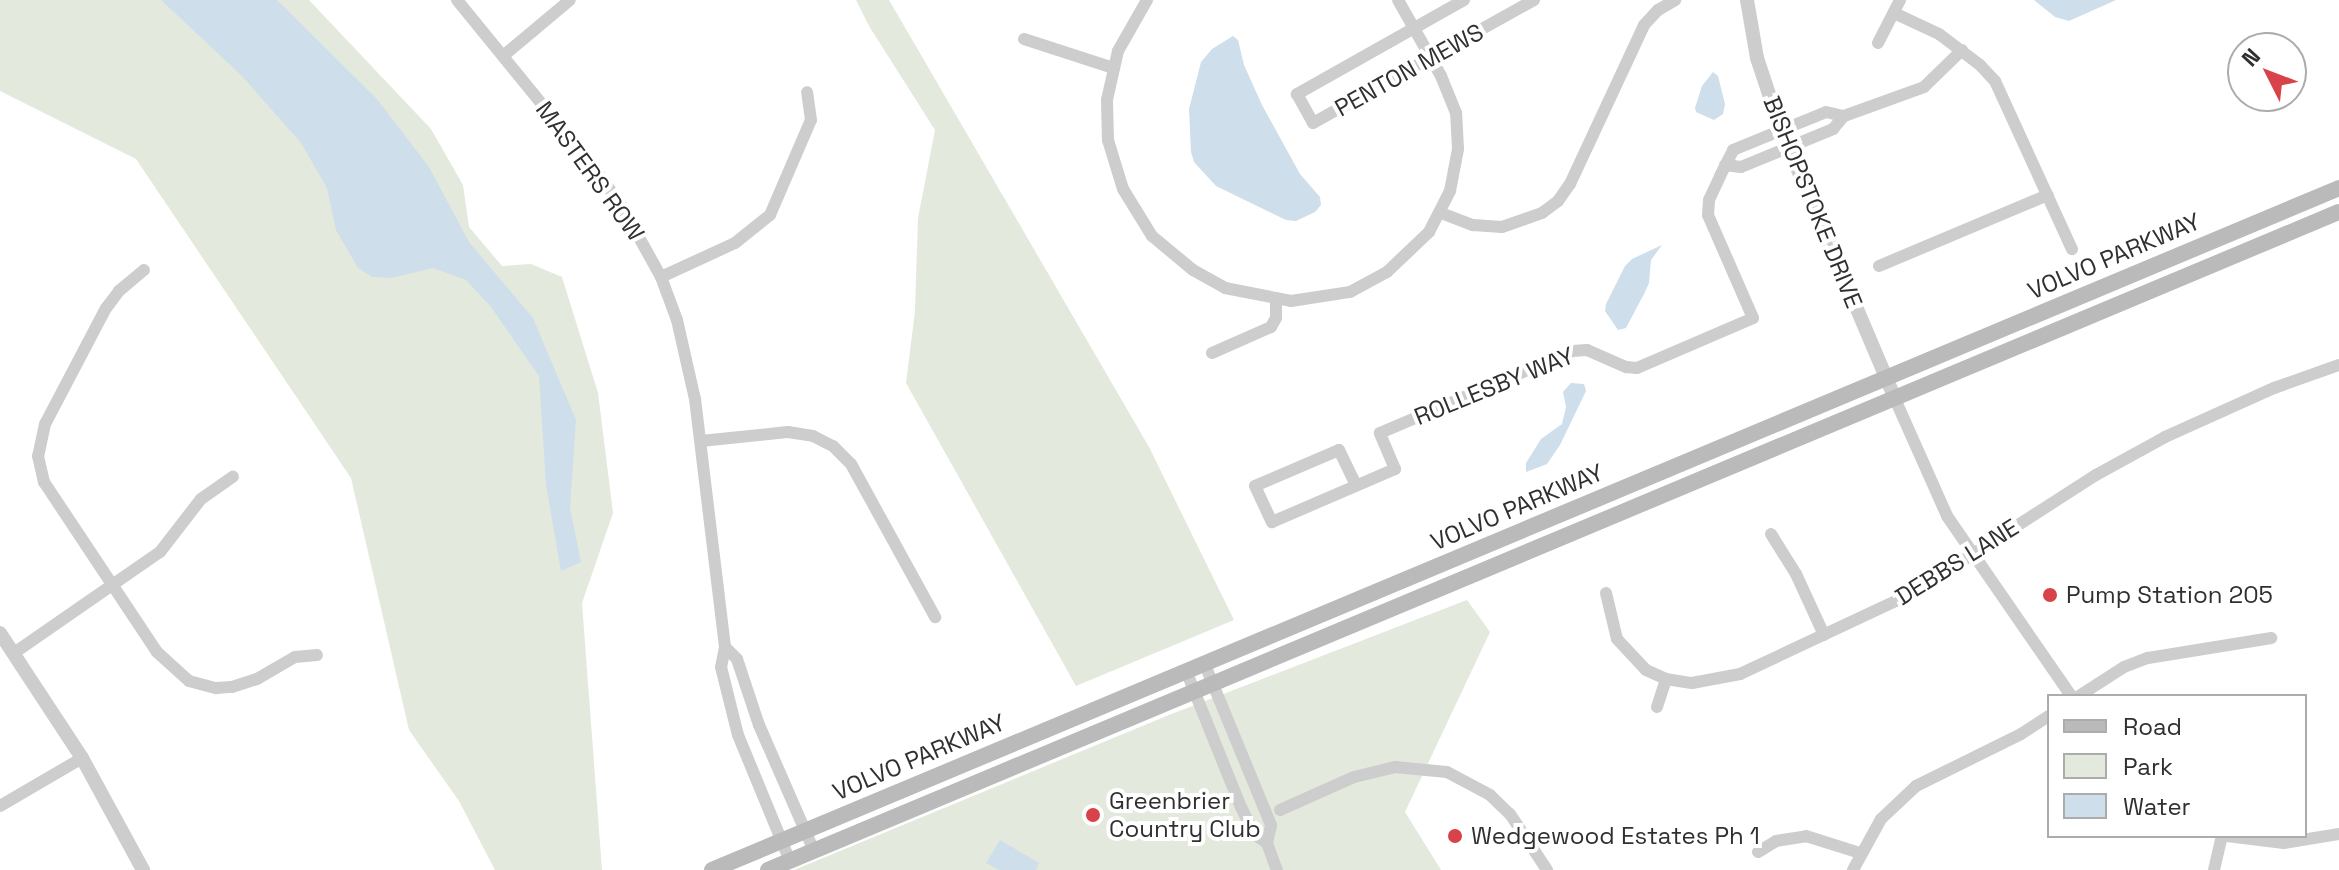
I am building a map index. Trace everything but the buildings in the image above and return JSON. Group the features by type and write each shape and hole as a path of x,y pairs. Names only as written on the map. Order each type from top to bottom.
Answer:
{"main road":[{"name":"VOLVO PARKWAY","path":"712,870 2339,188"},
{"name":"VOLVO PARKWAY","path":"768,870 2339,212"}],"street":[{"name":"MASTERS ROW","path":"457,0 621,205 661,277 688,360 701,441 725,647 721,667 733,721 790,861"},
{"path":"503,56 570,0"},
{"path":"1147,0 1130,25 1113,68 1107,100 1108,140 1117,174 1138,217 1167,250 1206,279 1246,294 1276,298 1328,298 1369,283 1417,246 1441,213 1455,170 1458,125 1453,104 1431,58 1398,0"},
{"name":"PENTON MEWS","path":"1464,0 1297,94 1313,123 1534,0"},
{"path":"1441,213 1473,225 1502,227 1542,213 1558,201 1570,184 1644,25 1658,10 1675,0"},
{"name":"BISHOPSTOKE DRIVE","path":"1747,0 1757,58 1781,130 1895,399"},
{"path":"1878,43 1900,0"},
{"path":"1894,13 1939,34 1962,50 1995,81 2072,249"},
{"path":"1024,39 1113,68"},
{"path":"1725,165 1741,167 1833,129 1844,116 1924,87 1962,50"},
{"path":"661,277 735,243 770,215 811,120 807,92"},
{"name":"ROLLESBY WAY","path":"1356,485 1339,450 1255,486 1272,522 1395,469 1380,433 1411,419 1572,351 1587,350 1626,367 1637,368 1753,318 1708,215 1709,200 1733,150 1826,112 1844,116"},
{"path":"1879,266 2048,195"},
{"path":"144,270 119,291 106,308 40,435 39,463 44,482 165,663 202,685 232,687 246,684 295,657 317,655"},
{"path":"1212,353 1271,327 1276,318 1276,298"},
{"name":"DEBBS LANE","path":"1666,679 1692,683 1740,674 1824,635 1909,595 1973,556 2048,504 2165,437 2260,394 2339,365"},
{"path":"1895,399 1935,495 1973,556 2070,694"},
{"path":"701,441 788,432 813,436 833,446 851,464 935,617"},
{"path":"14,653 160,552 201,499 233,477"},
{"path":"1771,534 1796,574 1824,635"},
{"path":"1606,593 1617,639 1646,670 1666,679 1657,707"},
{"path":"0,633 82,758 143,870"},
{"path":"2082,694 2124,667 2148,658 2271,638"},
{"name":"MASTERS ROW","path":"725,647 737,659 759,725 814,851"},
{"path":"1205,665 1271,825 1267,843 1277,870"},
{"path":"1187,673 1241,807 1254,834 1267,843"},
{"path":"1853,870 1881,819 1916,786 2021,734 2047,717"},
{"path":"0,806 82,758"},
{"path":"1280,810 1354,777 1395,767 1447,772 1490,795 1510,814 1547,870"},
{"path":"2242,838 2284,843 2339,834"},
{"path":"1758,852 1776,841 1806,836 1860,853"},
{"path":"2214,870 2224,838"}],"green space":[{"path":"0,0 309,0 431,129 463,185 469,227 502,266 531,264 562,277 598,393 613,513 582,603 602,870 495,870 459,801 409,730 351,478 136,159 0,91"},
{"path":"856,0 889,0 1149,447 1234,620 1076,686 906,383 915,311 918,218 935,130"},
{"name":"Greenbrier Country Club","path":"1467,600 1490,632 1405,812 1441,870 794,870 1169,715"}],"water":[{"path":"161,0 277,0 377,99 429,167 469,242 533,318 576,420 570,508 581,562 561,571 546,485 539,376 491,307 466,280 433,268 391,278 372,277 358,268 336,230 327,188 301,143 242,76"},
{"path":"2034,0 2116,0 2069,21 2055,17"},
{"path":"1233,36 1238,40 1244,65 1262,105 1300,174 1320,197 1321,205 1315,212 1296,221 1286,220 1216,186 1194,162 1189,109 1201,62 1212,49"},
{"path":"1713,72 1718,76 1725,104 1723,114 1714,120 1696,112 1695,108 1702,86"},
{"path":"1662,245 1651,260 1649,283 1644,294 1626,328 1618,330 1605,311 1625,266 1632,259"},
{"path":"1571,383 1584,384 1586,391 1560,445 1547,464 1526,472 1526,463 1541,439 1562,424 1566,407 1563,392"},
{"path":"1000,840 1039,863 1036,870 999,870 986,863"}],"place":[{"name":"Pump Station 205","path":"2050,595"},
{"name":"Greenbrier Country Club","path":"1093,815"},
{"name":"Wedgewood Estates Ph 1","path":"1455,836"}]}
